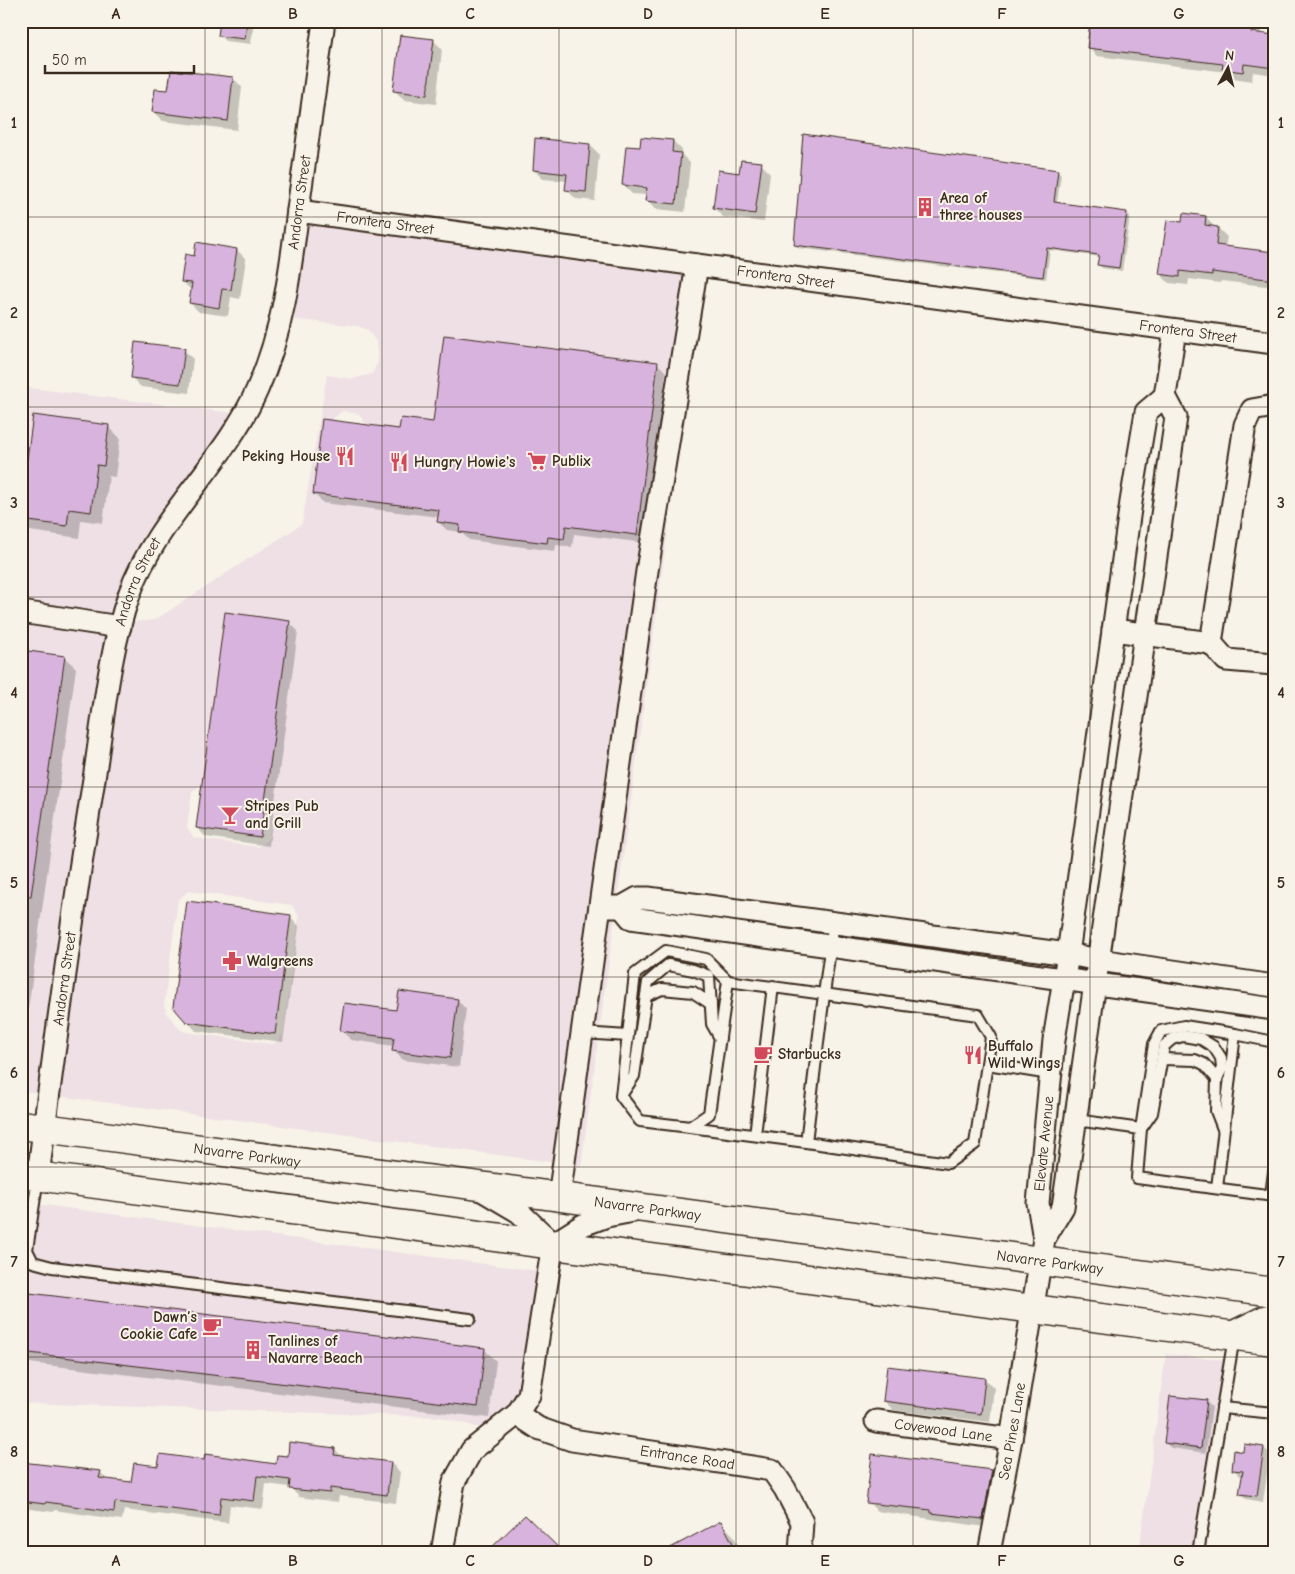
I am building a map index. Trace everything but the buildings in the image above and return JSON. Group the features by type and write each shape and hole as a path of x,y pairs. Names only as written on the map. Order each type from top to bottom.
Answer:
{"highway":[{"name":"Navarre Parkway","path":"33,1126 647,1208 1042,1250 1274,1292"},
{"path":"30,1175 1274,1341"},
{"path":"1234,1335 1265,1320 1274,1318"}],"street":[{"name":"Andorra Street","path":"30,1175 33,1126 77,880 115,645 129,595 146,556 171,518 233,436 256,391 271,355 286,295 324,21"},
{"name":"Frontera Street","path":"298,211 1274,343"},
{"path":"559,1197 646,571 697,265"},
{"path":"1032,1308 1042,1250 1064,1207 1176,417 1165,396 1175,330"},
{"name":"Elevate Avenue","path":"1042,1250 1038,1204 1054,1040 1131,502 1146,412 1165,396"},
{"path":"1210,643 1245,425 1252,410 1274,406"},
{"path":"21,612 120,627"},
{"path":"1113,630 1210,643 1226,660 1274,664"},
{"path":"600,907 622,907 638,898 648,898 834,922 1069,944 1099,960 1274,986"},
{"path":"622,907 631,918 1274,1009"},
{"path":"473,1185 519,1212 553,1244"},
{"path":"442,1553 454,1482 472,1450 516,1414 530,1395 553,1244 583,1225 607,1216 647,1208"},
{"name":"Sea Pines Lane","path":"990,1553 1032,1308"},
{"name":"Entrance Road","path":"516,1414 538,1428 572,1440 772,1470 785,1489 802,1522 800,1553"},
{"name":"Covewood Lane","path":"876,1421 1011,1439"}],"lane":[{"path":"806,1142 834,922"},
{"path":"666,951 706,959 728,981 825,993 978,1015 991,1037 976,1144 948,1162 640,1121 621,1096 635,974 666,951"},
{"path":"621,1096 634,1076 648,982 668,965 693,970 709,976 712,1024 720,1038"},
{"path":"690,1127 709,1114 728,981"},
{"path":"755,1136 773,986"},
{"path":"646,996 662,989 692,992 711,1004"},
{"path":"1274,1042 1184,1026 1161,1032 1154,1044 1141,1129 1137,1178 1272,1195 1274,1172"},
{"path":"582,1032 628,1036"},
{"path":"1217,1188 1235,1034"},
{"path":"1141,1129 1152,1113 1164,1046 1172,1040 1183,1036 1201,1039 1214,1047 1221,1058 1222,1068 1217,1079 1216,1111 1224,1132"},
{"path":"1162,1060 1195,1060 1204,1064 1217,1079"},
{"path":"987,1064 1050,1074"},
{"path":"1076,1120 1141,1129"},
{"path":"30,1175 24,1251 33,1262 52,1267 470,1319"},
{"path":"1198,1553 1234,1335"},
{"path":"1222,1408 1274,1413"}],"shaded area":[{"path":"306,224 702,278 581,1166 58,1096 87,882 125,648 132,622 155,620 302,524 327,375 352,379 372,374 378,362 377,343 368,330 358,326 290,319 296,297","holes":["342,411 359,414 366,425 358,491 349,500 330,498 323,487 332,420","202,784 266,793 273,804 269,838 259,847 194,838 187,827 192,792","188,891 292,905 299,916 283,1035 273,1044 185,1032 167,1014 164,1005 178,900"]},
{"path":"21,387 233,413 225,429 163,511 138,549 120,590 113,614 21,601"},
{"path":"21,624 107,637 68,879 39,1093 21,1091"},
{"path":"21,1202 539,1271 518,1393 509,1405 481,1428 440,1417 21,1403"},
{"path":"1166,1354 1236,1361 1201,1553 1179,1553 1140,1545"}],"place":[{"name":"Area of three houses","path":"925,207"},
{"name":"Peking House","path":"345,456"},
{"name":"Publix","path":"537,461"},
{"name":"Hungry Howie's","path":"399,462"},
{"name":"Stripes Pub and Grill","path":"230,815"},
{"name":"Walgreens","path":"232,961"},
{"name":"Starbucks","path":"763,1054"},
{"name":"Buffalo Wild Wings","path":"973,1055"},
{"name":"Dawn’s Cookie Cafe","path":"212,1326"},
{"name":"Tanlines of Navarre Beach","path":"253,1350"}]}
